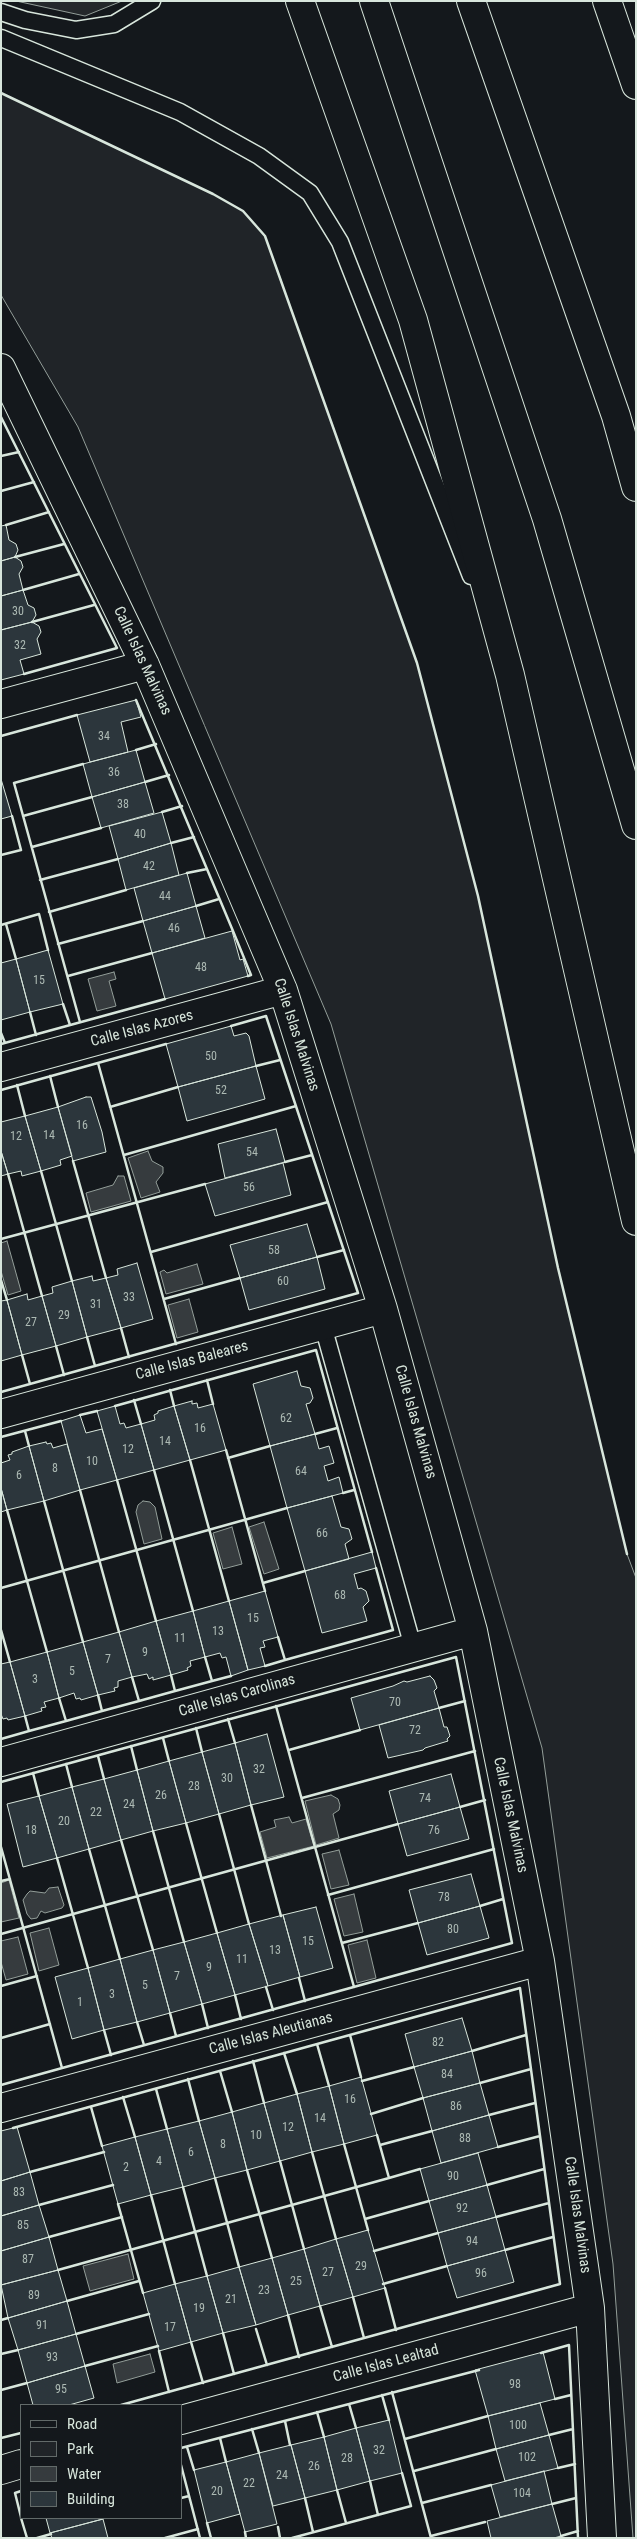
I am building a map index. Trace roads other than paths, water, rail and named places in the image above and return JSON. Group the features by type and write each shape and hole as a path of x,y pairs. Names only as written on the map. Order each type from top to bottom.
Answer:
{"main road":[{"path":"300,1 413,320 510,675 636,1221"},
{"path":"471,1 616,416 636,487"},
{"path":"607,1 636,85"},
{"path":"375,6 547,519 636,825"},
{"name":"Calle Islas Malvinas","path":"1,368 145,665 283,990 384,1309 473,1630 540,1961 590,2308 602,2538"},
{"path":"1,704 145,665"},
{"name":"Calle Islas Azores","path":"1,1068 283,990"},
{"name":"Calle Islas Baleares","path":"1,1414 384,1309"},
{"name":"Calle Islas Carolinas","path":"1,1762 473,1630"},
{"name":"Calle Islas Aleutianas","path":"1,2108 540,1961"},
{"name":"Calle Islas Lealtad","path":"182,2420 590,2308"},
{"path":"1,2470 20,2464"}],"lane":[{"path":"1,12 25,20 76,30 114,24 152,1"},
{"path":"1,38 180,112 259,156 310,194 340,242 510,675"},
{"path":"323,1326 413,1647"}],"water":[{"path":"114,972 116,979 109,981 116,1006 97,1011 88,979"},
{"path":"148,1151 152,1161 163,1167 163,1173 156,1182 160,1192 141,1198 128,1158"},
{"path":"118,1176 124,1176 131,1201 91,1212 86,1193 113,1185"},
{"path":"7,1241 21,1291 8,1295 1,1271 1,1243"},
{"path":"197,1264 203,1284 166,1294 160,1272 164,1270 167,1273"},
{"path":"189,1299 198,1332 177,1338 168,1305"},
{"path":"143,1501 150,1502 155,1507 162,1539 144,1544 136,1512 138,1505"},
{"path":"264,1522 279,1569 264,1574 249,1527"},
{"path":"232,1527 242,1564 223,1569 213,1533"},
{"path":"331,1795 338,1799 340,1805 339,1810 333,1814 339,1838 316,1845 305,1801"},
{"path":"289,1817 292,1823 306,1819 314,1846 267,1858 260,1832 276,1827 274,1820"},
{"path":"339,1850 349,1885 331,1889 322,1854"},
{"path":"9,1880 19,1918 1,1922 1,1883"},
{"path":"58,1887 64,1905 62,1908 45,1913 41,1911 37,1918 31,1919 27,1914 23,1900 27,1894 30,1891 45,1893 49,1888"},
{"path":"354,1894 363,1932 344,1936 334,1899"},
{"path":"49,1928 59,1965 39,1971 30,1933"},
{"path":"18,1937 28,1974 6,1980 1,1962 1,1941"},
{"path":"367,1940 376,1978 357,1983 348,1945"},
{"path":"128,2254 134,2279 90,2291 83,2266"},
{"path":"150,2354 155,2372 117,2383 113,2364"}]}
